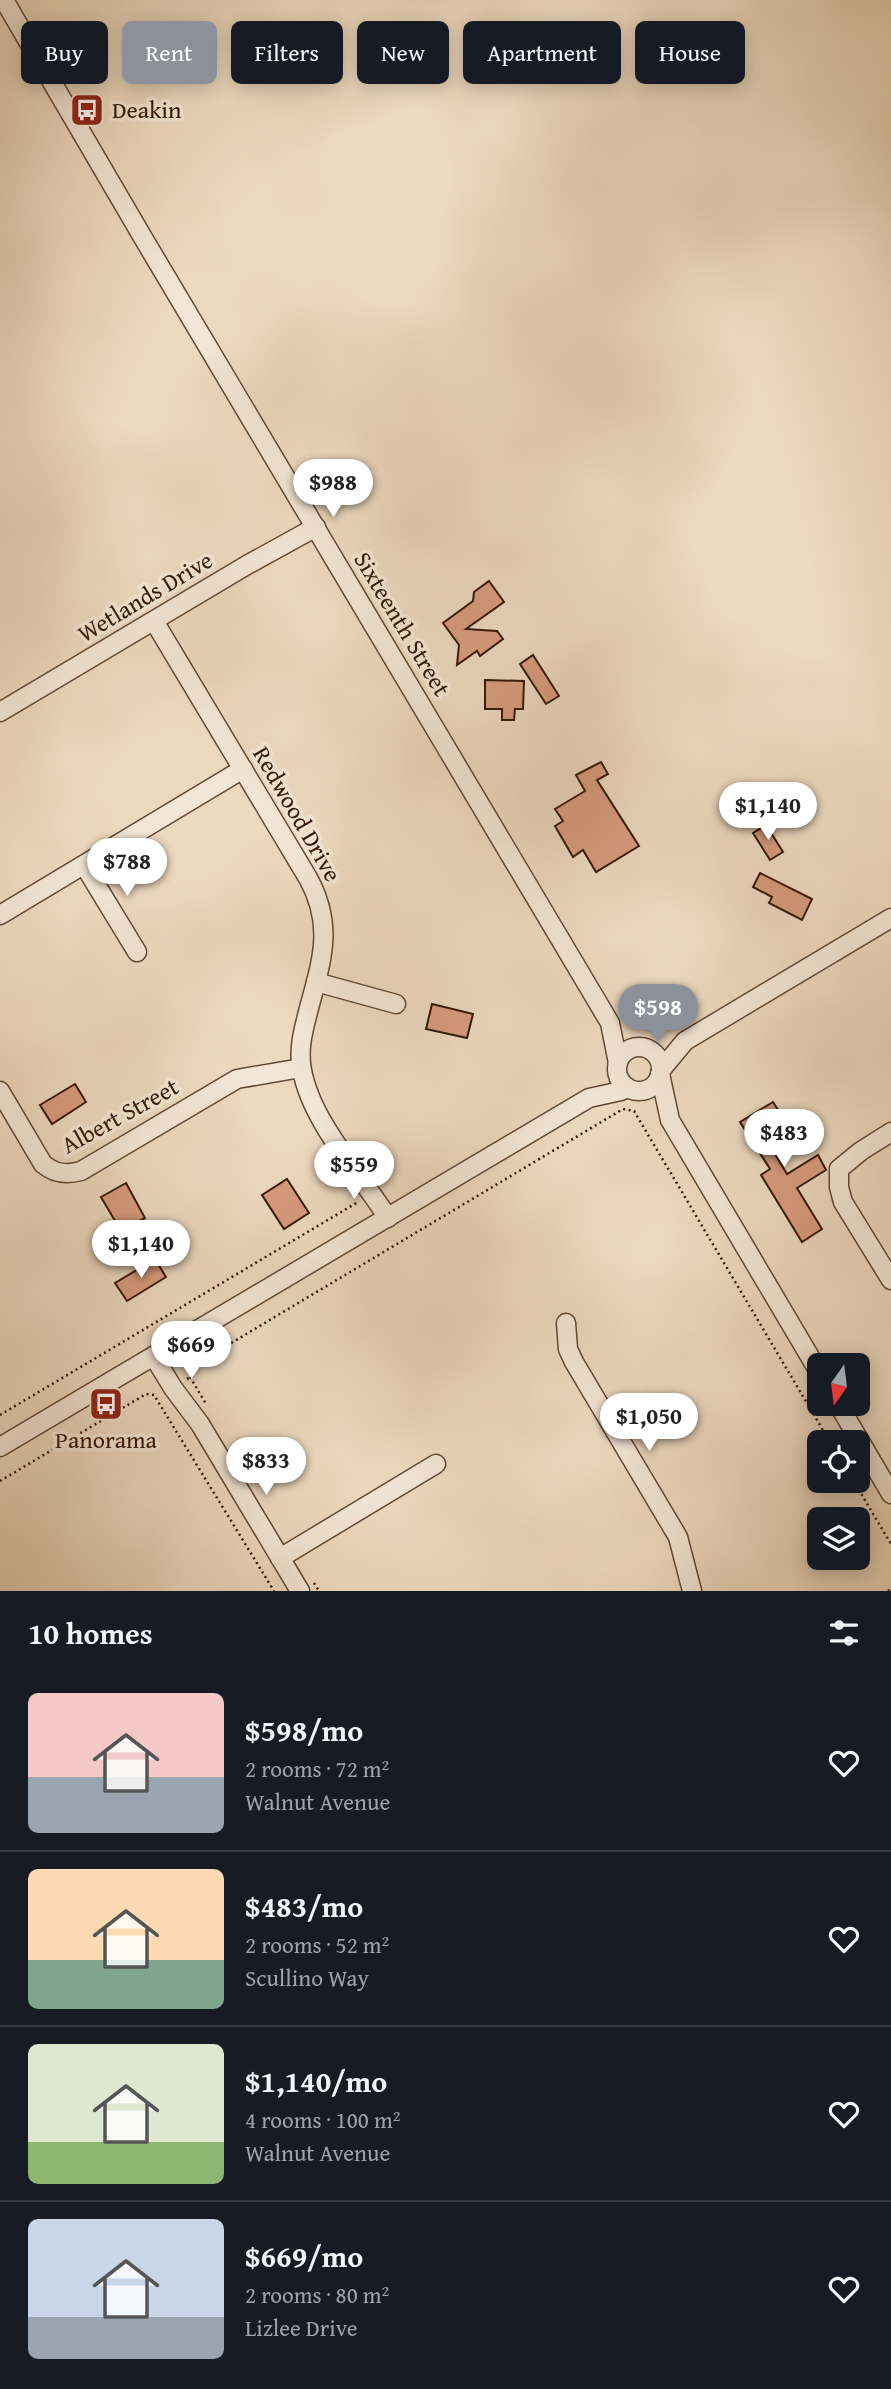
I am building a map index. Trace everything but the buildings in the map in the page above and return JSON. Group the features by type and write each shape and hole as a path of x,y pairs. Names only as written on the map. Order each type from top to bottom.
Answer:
{"street":[{"name":"Sixteenth Street","path":"4,0 21,31"},
{"name":"Sixteenth Street","path":"0,3 21,32"},
{"name":"Sixteenth Street","path":"52,84 610,1023 617,1065"},
{"name":"Wetlands Drive","path":"0,712 316,527"},
{"name":"Redwood Drive","path":"154,621 308,878 320,904 325,937 302,1038 301,1068 309,1096 350,1164 373,1194 383,1221"},
{"path":"0,915 243,769"},
{"path":"85,865 137,952"},
{"path":"589,1098 652,1086 685,1041 891,918"},
{"path":"316,982 396,1004"},
{"name":"Sixteenth Street","path":"610,1023 645,1049"},
{"path":"0,1447 589,1098 626,1051 685,1041"},
{"path":"645,1049 660,1063 670,1120 808,1353"},
{"path":"617,1065 618,1075 670,1120"},
{"name":"Albert Street","path":"0,1091 43,1164 55,1172 72,1173 81,1171 237,1079 301,1068"},
{"path":"891,1132 839,1169 839,1186 843,1202 891,1280"},
{"name":"Redwood Drive","path":"350,1164 364,1199 383,1221"},
{"path":"566,1323 568,1349 574,1362 678,1537 692,1591"},
{"path":"158,1355 181,1383 200,1424 300,1591"},
{"path":"158,1355 173,1388 200,1424"},
{"path":"845,1416 891,1494"},
{"path":"280,1558 436,1464"}],"path":[{"path":"181,1383 190,1377 191,1367 623,1108 634,1111 823,1430"},
{"path":"0,1415 364,1199"},
{"path":"0,1481 146,1394 154,1395 274,1591"},
{"path":"861,1493 891,1544"},
{"path":"309,1574 319,1591"}],"place":[{"name":"Deakin","path":"87,110"},
{"name":"Panorama","path":"106,1404"}]}
